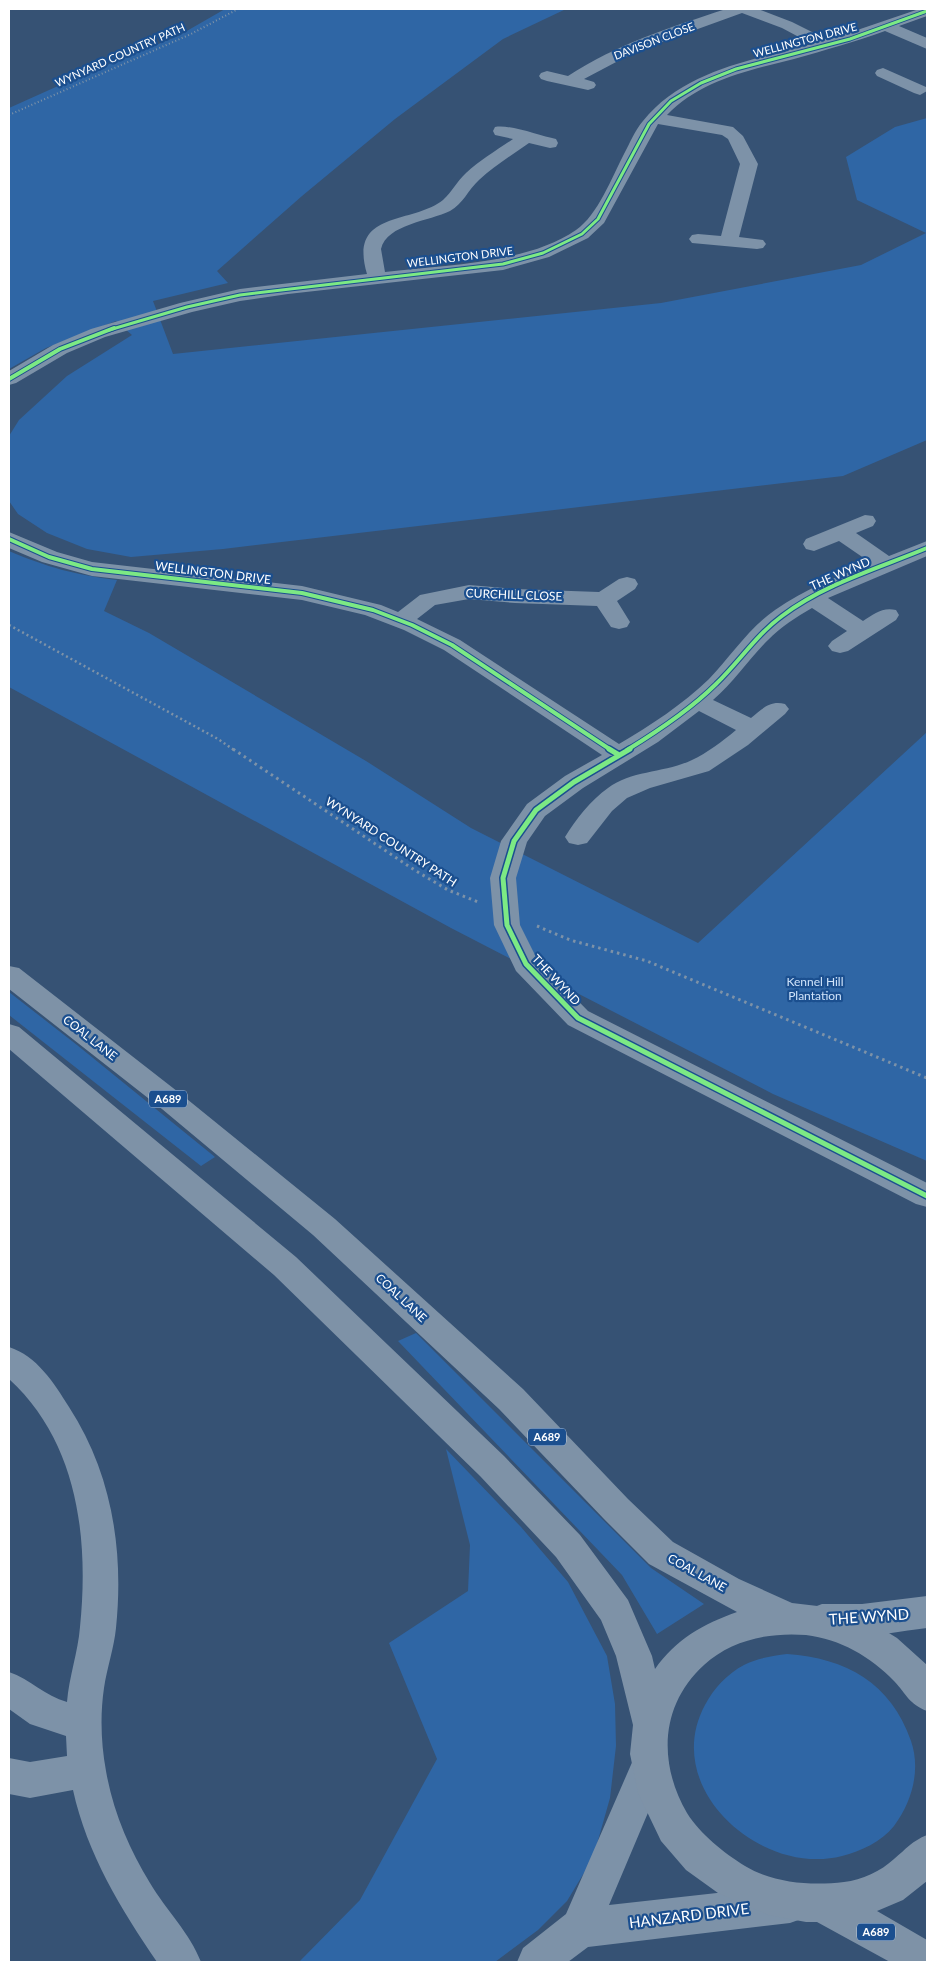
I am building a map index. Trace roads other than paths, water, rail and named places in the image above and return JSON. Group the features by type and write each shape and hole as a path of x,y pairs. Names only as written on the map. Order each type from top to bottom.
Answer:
{"highway":[{"name":"COAL LANE","path":"9,975 172,1102 324,1227 510,1399 661,1553 727,1590 800,1620"},
{"path":"9,1034 284,1266 492,1466 568,1546 615,1611 634,1656 650,1724 650,1763 654,1785 663,1807 674,1828 708,1864 750,1890 774,1898 811,1903 855,1900 884,1890 909,1873 927,1854"},
{"path":"650,1724 657,1702 667,1681 681,1662 698,1647 718,1634 740,1625 764,1620 800,1620 832,1625 873,1643 909,1671 927,1694"},
{"name":"A689","path":"811,1903 879,1933 927,1962"}],"street":[{"name":"DAVISON CLOSE","path":"571,81 602,61 640,44 740,9"},
{"path":"746,9 787,25 826,45"},
{"name":"WELLINGTON DRIVE","path":"9,379 60,348 98,333 147,318 240,295 377,277 504,264 524,259 564,244 582,234 598,219 654,118 671,101 701,83 736,68 888,27 927,11"},
{"path":"888,27 927,44"},
{"path":"883,73 902,81 920,83"},
{"path":"547,76 594,87"},
{"path":"654,118 720,129 735,136 749,164 728,242"},
{"path":"501,131 550,143"},
{"path":"377,277 371,251 376,238 402,222 433,211 451,202 472,178 526,137"},
{"path":"698,239 757,244"},
{"path":"814,544 865,521"},
{"name":"THE WYND","path":"840,532 887,564"},
{"name":"WELLINGTON DRIVE","path":"9,539 24,547 66,563 92,569 302,593 365,608 402,620 452,645 619,755"},
{"name":"THE WYND","path":"927,548 811,597 783,615 760,635 716,684 697,700 648,737 574,782 536,810 514,841 503,878 507,924 526,964 578,1018 927,1196"},
{"path":"619,622 604,599 627,584"},
{"name":"CURCHILL CLOSE","path":"402,620 428,600 469,592 515,596 604,599"},
{"name":"THE WYND","path":"811,597 864,630"},
{"path":"840,646 888,615"},
{"path":"697,700 753,728"},
{"path":"578,837 603,805 618,792 641,782 700,766 739,740 777,709"},
{"path":"9,1360 39,1387 66,1430 87,1478 98,1524 101,1577 98,1629 86,1688 83,1724 87,1770 96,1810 114,1855 136,1898 181,1962"},
{"name":"THE WYND","path":"800,1620 862,1620 927,1612"},
{"path":"9,1689 43,1712 83,1724"},
{"path":"537,1962 580,1928 650,1763"},
{"path":"9,1776 30,1780 87,1770"},
{"name":"HANZARD DRIVE","path":"580,1928 811,1903"}],"park label":[{"name":"Kennel Hill Plantation","path":"815,989"}]}
